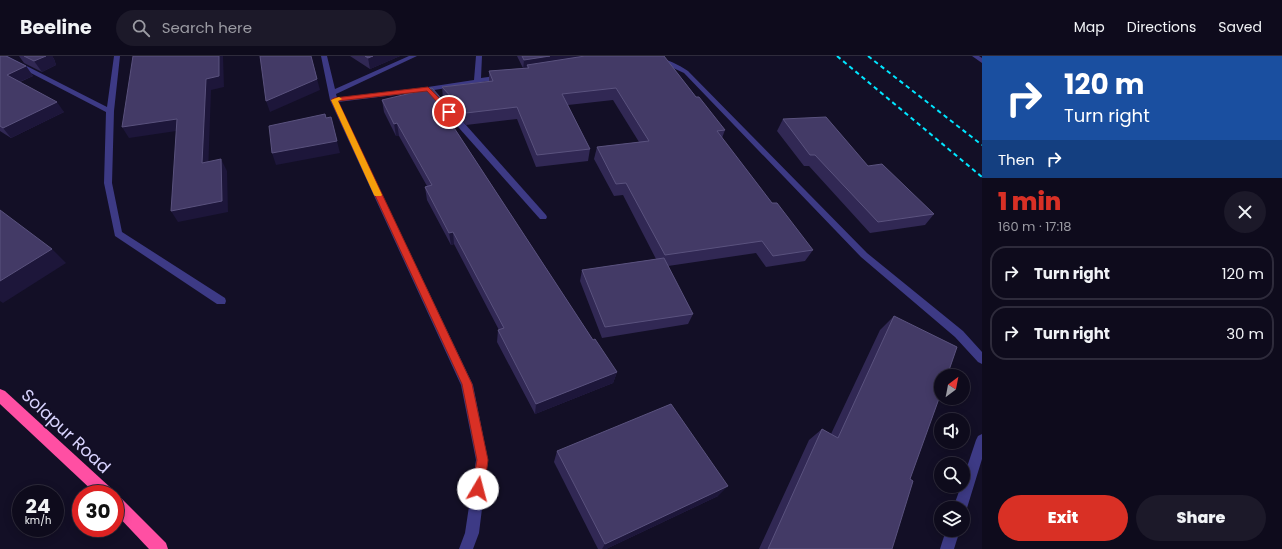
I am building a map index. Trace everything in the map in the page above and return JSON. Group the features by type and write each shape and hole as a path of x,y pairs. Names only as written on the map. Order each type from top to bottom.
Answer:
{"highway":[{"name":"Solapur Road","path":"0,395 97,485"},
{"path":"124,511 160,549"}],"street":[{"path":"2,56 110,111"},
{"path":"117,56 110,111 108,183 118,234 221,301"},
{"path":"324,56 333,96 467,384 482,460 472,533 466,549"},
{"path":"333,96 414,56"},
{"path":"477,81 479,56"},
{"path":"629,56 652,56 670,61 686,72 864,255 959,334 982,359"},
{"path":"975,56 982,61"},
{"path":"333,96 434,94 477,81 508,76"},
{"path":"434,94 543,217"},
{"path":"962,501 982,440"},
{"path":"947,549 951,537"}],"building":[{"path":"0,56 6,56 26,66 7,75 57,102 3,128 0,126"},
{"path":"24,56 46,56 34,61"},
{"path":"133,56 219,56 219,76 206,79 202,163 221,159 222,201 171,211 177,119 122,127"},
{"path":"260,56 311,56 317,79 266,101"},
{"path":"522,56 550,56 524,60"},
{"path":"585,56 664,56 696,97 699,97 725,130 717,131 772,203 777,203 813,250 773,256 762,241 665,255 626,183 616,184 597,147 649,141 616,88 562,94 590,149 537,155 517,107 466,113 442,87 493,81 489,71 529,68 527,65"},
{"path":"432,88 454,113 445,114 593,340 595,339 617,372 536,404 498,330 504,328 453,232 449,233 425,187 432,185 397,123 394,124 382,100"},
{"path":"325,114 326,118 331,117 337,141 272,153 269,126"},
{"path":"826,117 868,166 882,164 934,214 878,222 815,155 810,155 783,119"},
{"path":"0,210 52,249 0,281"},
{"path":"664,258 693,314 605,327 582,270"},
{"path":"894,316 957,347 949,369 934,369 934,405 937,405 910,479 913,481 892,549 768,549 822,429 838,438"},
{"path":"671,404 728,486 605,544 557,451"}],"railway":[{"path":"837,56 982,177"},
{"path":"868,56 982,145"}],"slow traffic":[{"path":"339,99 334,100 378,195"}],"route":[{"path":"449,112 428,89 334,100 467,384 482,460 478,489"}]}
